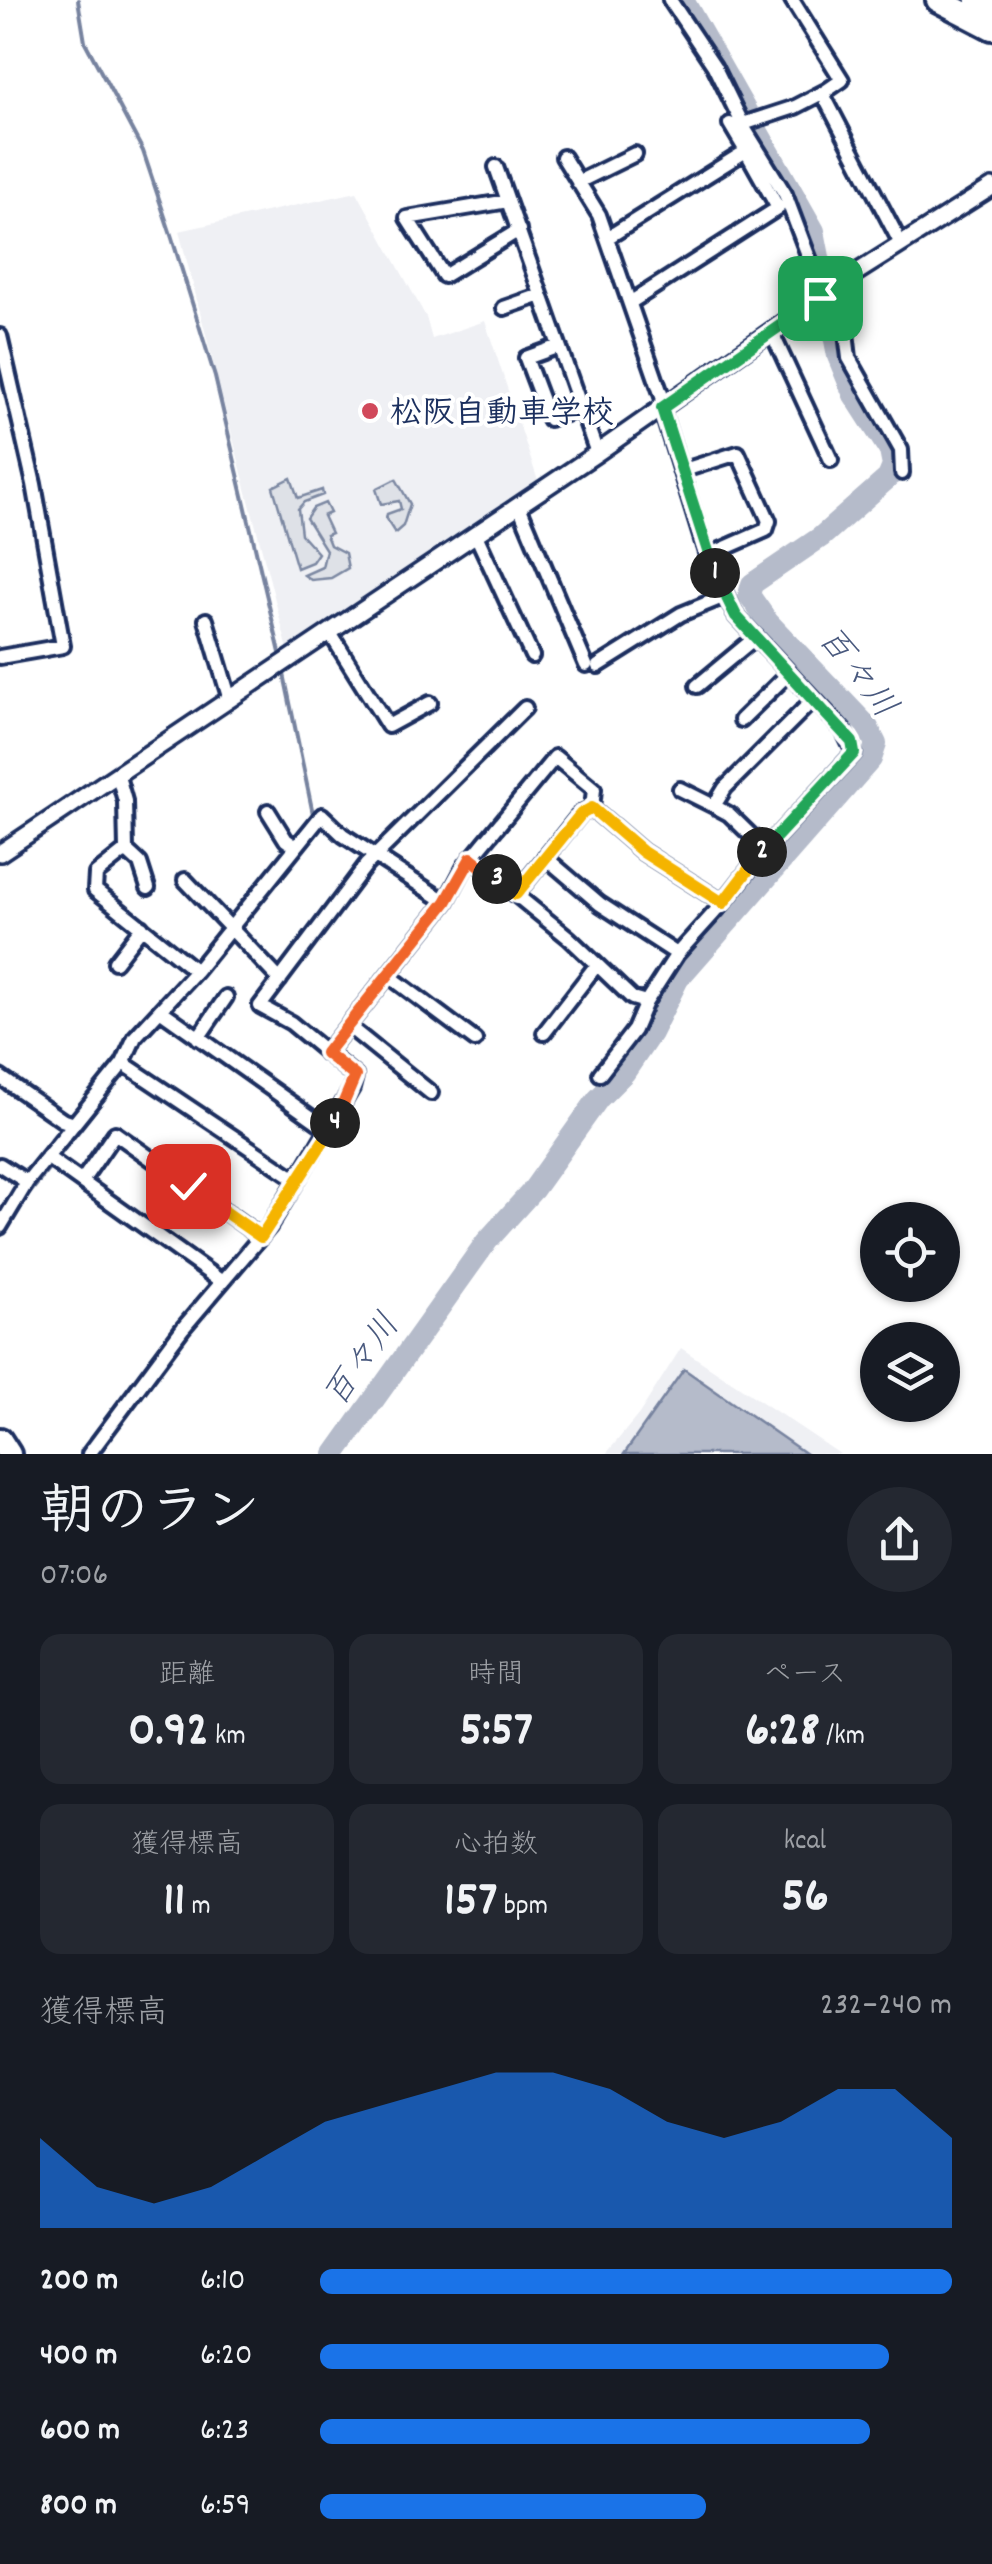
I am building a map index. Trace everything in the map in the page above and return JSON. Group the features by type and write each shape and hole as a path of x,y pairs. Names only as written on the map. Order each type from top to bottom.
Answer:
{"highway":[{"path":"938,0 992,28"},
{"path":"977,0 992,8"},
{"path":"0,1440 9,1454"}],"street":[{"path":"670,0 714,66 783,205 811,263 818,300"},
{"path":"740,124 826,91 842,80 792,0"},
{"path":"826,91 826,98 901,244"},
{"path":"740,124 746,151 783,205"},
{"path":"607,238 746,151"},
{"path":"578,182 635,154"},
{"path":"563,157 607,238 631,302 707,556 725,596 756,638 852,742 854,753 676,954 646,1002 634,1030 600,1074"},
{"path":"496,167 597,452"},
{"path":"0,853 518,506 840,283 992,187"},
{"path":"508,201 408,218 444,276 519,230"},
{"path":"631,302 783,205"},
{"path":"840,283 849,358 900,450 902,473"},
{"path":"504,308 542,295"},
{"path":"772,333 831,460"},
{"path":"0,336 34,484 63,646 0,658"},
{"path":"559,346 526,358 549,419 582,409"},
{"path":"681,472 738,452 769,520 766,530 707,556"},
{"path":"518,506 592,665 682,614 725,596"},
{"path":"476,534 532,656"},
{"path":"206,620 230,700"},
{"path":"330,632 388,726 430,703"},
{"path":"697,686 756,638"},
{"path":"740,720 788,674"},
{"path":"714,806 725,788 813,700"},
{"path":"89,1454 261,1237 329,1130 355,1076 291,1023 260,1006 374,856 525,708"},
{"path":"326,1053 446,902 471,858 555,757 594,789 592,808"},
{"path":"118,776 125,802 126,850 140,863 148,888"},
{"path":"680,789 729,814 765,849"},
{"path":"592,808 643,852 723,903"},
{"path":"516,894 581,814 592,808"},
{"path":"268,811 293,845"},
{"path":"0,1227 27,1182 52,1160 74,1124 123,1063 135,1038 210,955 227,925 322,814 374,856 446,902"},
{"path":"126,850 96,874 95,890 196,971"},
{"path":"471,858 632,998 646,1002"},
{"path":"545,858 600,904 676,954"},
{"path":"184,880 280,980"},
{"path":"115,962 142,928"},
{"path":"544,1034 595,966"},
{"path":"388,975 474,1040"},
{"path":"198,1038 226,997"},
{"path":"160,1010 329,1130"},
{"path":"348,1026 432,1093"},
{"path":"123,1063 296,1179"},
{"path":"0,1078 74,1124"},
{"path":"82,1181 116,1134 261,1237"},
{"path":"52,1160 222,1282"},
{"path":"0,1165 27,1182"}],"shaded area":[{"name":"松阪自動車学校","path":"357,192 426,317 432,339 485,321 539,484 288,650 179,231"},
{"path":"291,478 298,498 322,490 323,495 304,502 298,509 301,534 318,553 312,562 297,568 273,487"},
{"path":"396,479 410,504 403,526 395,533 386,519 387,514 401,509 399,501 381,504 376,489"},
{"path":"325,503 330,513 323,516 331,533 326,535 330,545 345,553 348,568 331,578 311,580 304,575 322,567 326,550 306,518 313,508"},
{"path":"681,1348 840,1454 606,1454 639,1414"}],"water":[{"path":"684,1369 806,1454 624,1454"}],"waterway":[{"path":"78,0 85,42 143,151 215,377 281,657"},
{"name":"百々川","path":"335,1454 487,1241 533,1190 598,1099 624,1073 651,1033 678,979 871,759 876,744 867,726 768,622 749,595 752,584 821,537 888,478 893,466 890,451 854,395 838,356 814,231 683,0"},
{"path":"284,674 313,814 298,835"},
{"path":"208,948 222,928"},
{"path":"185,992 210,962"},
{"path":"19,1207 115,1085"}],"place":[{"name":"松阪自動車学校","path":"370,411"}],"route":[{"path":"188,1186 261,1237 270,1227 284,1197 336,1121 352,1088 355,1076 326,1053 446,902 471,858 516,894 581,814 592,808 643,852 723,903 765,849 854,753 843,730 736,616 707,556 662,408 820,298"}]}
